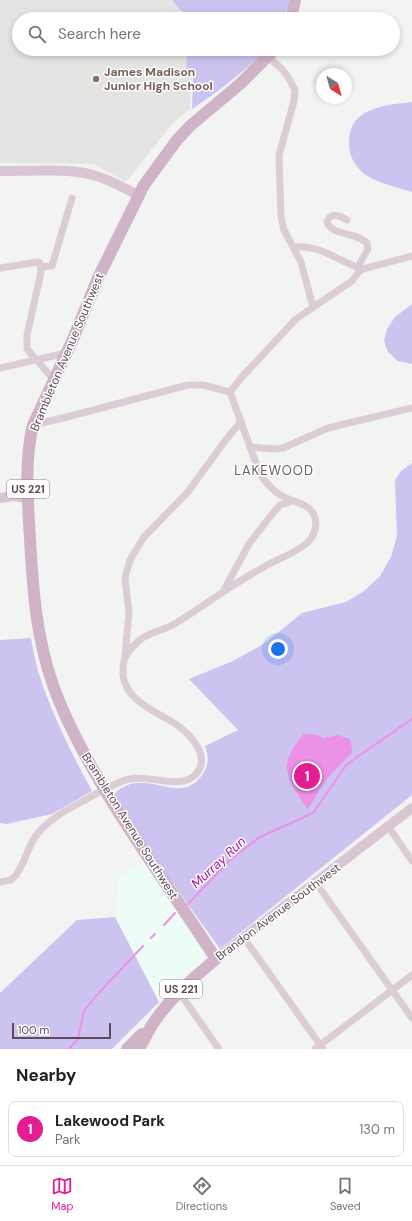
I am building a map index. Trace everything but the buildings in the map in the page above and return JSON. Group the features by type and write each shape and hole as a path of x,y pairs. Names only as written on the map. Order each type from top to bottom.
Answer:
{"main road":[{"path":"292,12 295,0"},
{"name":"Brambleton Avenue Southwest","path":"216,959 104,790 80,747 60,706 46,662 36,620 33,595 28,455 33,425 98,278 144,185 186,131 202,115 240,84 269,56"},
{"path":"0,171 67,171 83,173 109,181 138,195"},
{"path":"0,498 14,496 29,499"},
{"name":"Brandon Avenue Southwest","path":"131,1047 193,978 412,808"}],"street":[{"path":"274,56 293,84 295,90 294,101 282,143 279,162 281,216 284,230 301,262 313,307"},
{"path":"41,267 52,266 72,198"},
{"path":"230,392 295,320 346,286 360,270 368,249 367,243 360,238 335,231 327,222 330,217 337,215 347,220"},
{"path":"294,247 301,246 318,249 360,270 412,256"},
{"path":"0,268 38,262 40,263 41,267 36,298 27,335 27,348 54,380"},
{"path":"0,368 66,353"},
{"path":"33,425 68,418 188,385 203,385 230,392"},
{"path":"124,659 135,644 143,638 175,624 252,573 299,549 310,541 313,535 315,529 314,516 308,508 280,495 265,482 254,462 230,392"},
{"path":"250,447 275,449 283,448 328,428 412,408"},
{"path":"0,882 11,880 16,875 20,870 30,846 42,828 64,811 122,781 144,777 176,782 185,781 195,776 201,760 199,750 186,733 177,725 148,708 131,692 126,684 124,678 124,659 129,618 125,578 130,560 144,537 187,493 224,441 241,421"},
{"path":"223,592 249,544 268,519 280,505 293,501"},
{"path":"388,826 412,860"},
{"path":"316,883 412,1018"},
{"path":"244,938 320,1048 412,975"},
{"path":"179,992 220,1049"}],"shaded area":[{"name":"James Madison Junior High School","path":"0,0 195,0 194,12 12,12 12,56 193,56 190,109 172,124 126,182 94,164 0,163"},
{"path":"172,0 289,0 286,12 184,12 179,9"},
{"path":"187,56 260,56 231,81 192,109 193,78 188,72"},
{"path":"412,102 412,192 385,184 365,175 353,161 350,153 349,141 351,130 356,121 371,110"},
{"path":"412,304 412,364 398,361 388,352 384,341 387,329 395,317"},
{"path":"412,463 412,795 220,949 161,867 114,794 133,783 145,783 171,788 180,788 187,787 195,783 202,775 208,761 205,746 238,730 189,679 233,661 265,643 302,613 346,602 364,591 380,576 391,557 397,536 395,480 401,471"},
{"path":"31,638 43,687 69,747 92,791 52,814 7,824 0,823 0,640"},
{"path":"304,734 317,735 324,738 337,735 350,739 352,748 352,753 327,779 307,809 292,785 287,770 288,761 292,751"},
{"path":"144,862 202,951 204,957 202,963 190,971 159,1002 115,917 119,877"},
{"path":"115,917 159,1002 112,1049 0,1049 0,993 77,920"}],"waterway":[{"name":"Murray Run","path":"187,905 231,859 260,837 313,813 347,764 412,719"},
{"name":"Murray Run","path":"164,925 175,913"},
{"name":"Murray Run","path":"151,938 155,934"},
{"name":"Murray Run","path":"69,1049 78,1039 84,1011 95,997 143,946"}],"place":[{"name":"James Madison Junior High School","path":"96,79"},
{"name":"Lakewood Park","path":"307,776"}],"district":[{"name":"LAKEWOOD","path":"274,470"}]}
